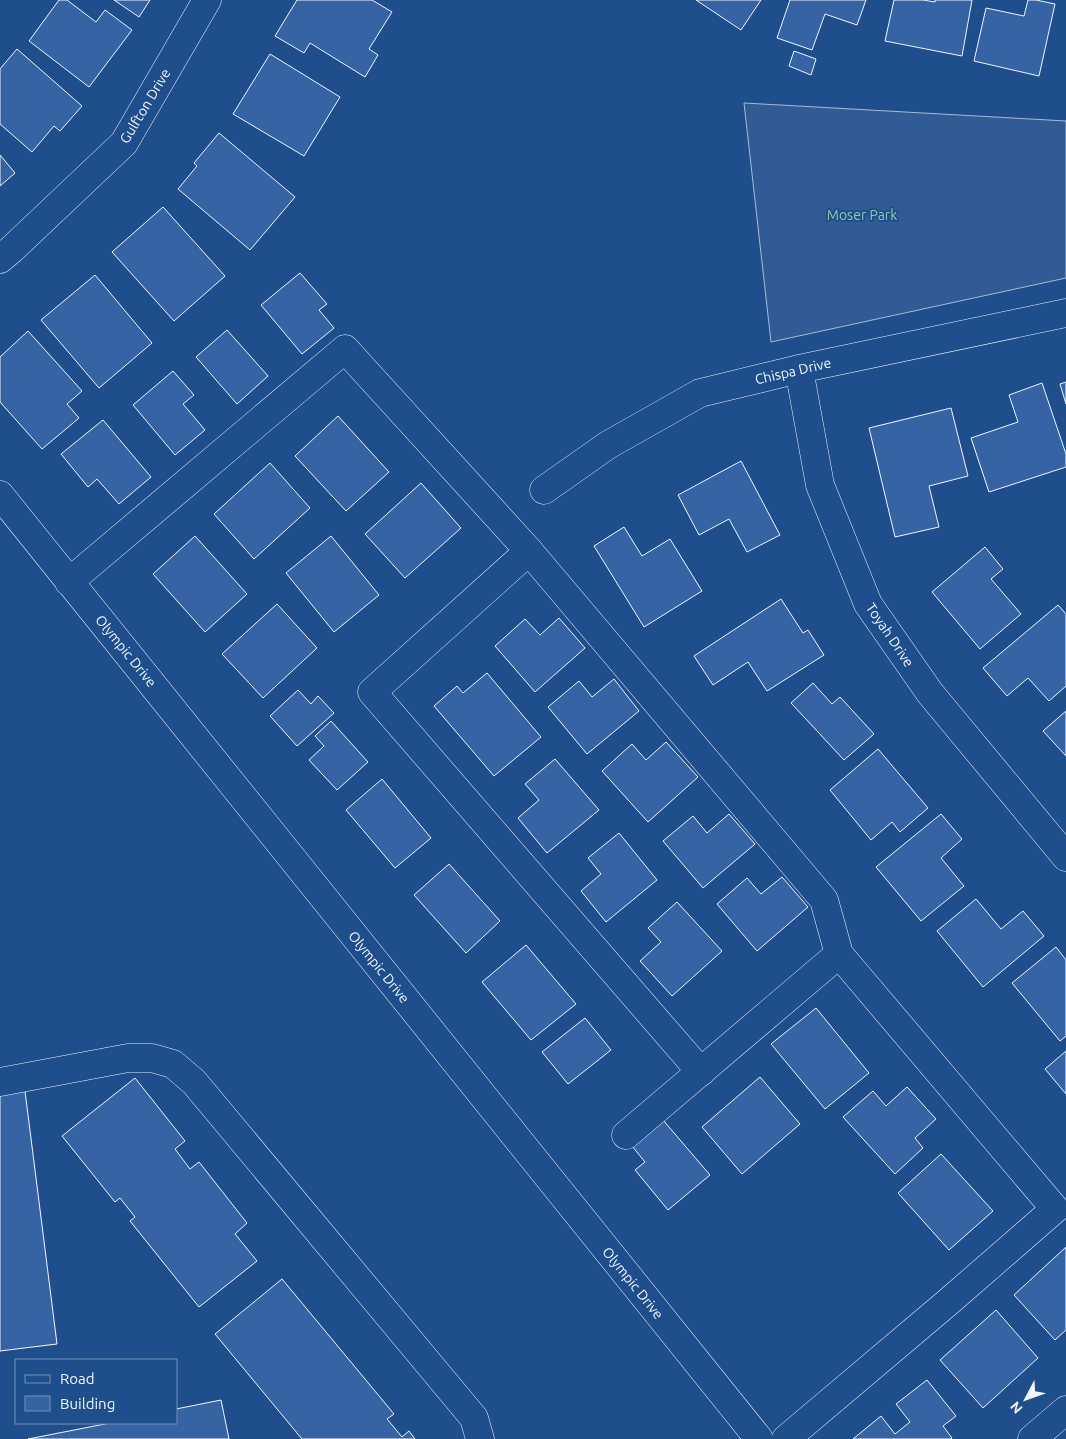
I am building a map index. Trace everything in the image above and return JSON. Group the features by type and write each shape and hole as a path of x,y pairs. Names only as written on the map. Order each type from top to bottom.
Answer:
{"street":[{"name":"Gulfton Drive","path":"0,259 124,143 207,0"},
{"name":"Chispa Drive","path":"544,490 608,445 700,393 799,369 1066,313"},
{"path":"70,582 345,349 529,551 824,900 839,954 1061,1210 786,1439"},
{"name":"Toyah Drive","path":"799,369 820,485 868,604 930,693 1066,857"},
{"name":"Olympic Drive","path":"0,495 759,1439"},
{"path":"529,551 372,692 701,1072"},
{"path":"626,1135 839,954"},
{"path":"0,1082 128,1058 152,1058 173,1064 194,1082 474,1418 480,1439"},
{"path":"1032,1439 1066,1410"}],"shaded area":[{"name":"Moser Park","path":"744,103 1066,121 1066,278 771,342"}],"building":[{"path":"59,0 67,0 96,22 105,10 132,30 89,87 29,41"},
{"path":"114,0 150,0 139,17"},
{"path":"297,0 372,0 392,12 369,49 378,55 365,77 310,43 304,53 275,36"},
{"path":"696,0 761,0 741,30"},
{"path":"790,0 866,0 857,25 825,14 812,50 777,38"},
{"path":"894,0 935,2 935,0 972,0 962,56 885,41"},
{"path":"1028,0 1055,4 1039,76 974,61 986,8 1024,16"},
{"path":"17,49 82,106 60,131 54,126 32,152 0,124 0,69"},
{"path":"794,51 816,59 811,75 789,66"},
{"path":"270,54 340,97 304,156 233,114"},
{"path":"219,133 295,197 250,250 178,189 197,166 194,163"},
{"path":"0,155 15,173 0,186"},
{"path":"163,207 225,276 174,321 112,252"},
{"path":"300,273 327,304 319,310 334,328 302,354 261,305"},
{"path":"95,275 152,343 99,388 41,320"},
{"path":"227,330 268,376 237,404 196,357"},
{"path":"28,331 82,391 67,404 79,418 42,449 0,402 0,357"},
{"path":"173,371 194,395 183,404 205,430 175,455 133,405"},
{"path":"1066,382 1066,404 1060,384"},
{"path":"1042,383 1066,454 1066,467 989,492 971,438 1018,422 1009,395"},
{"path":"951,408 968,476 929,486 939,527 895,537 869,428"},
{"path":"338,416 389,472 346,511 295,456"},
{"path":"103,420 151,477 119,504 97,479 88,487 61,454"},
{"path":"741,461 780,535 747,552 729,519 699,535 678,495"},
{"path":"270,463 310,508 254,559 214,514"},
{"path":"421,483 461,528 405,578 365,534"},
{"path":"624,527 642,556 670,539 702,591 644,627 594,546"},
{"path":"195,536 247,594 205,632 153,574"},
{"path":"331,536 379,595 334,632 286,573"},
{"path":"985,547 1003,569 991,579 1021,614 980,649 932,592"},
{"path":"781,599 803,633 808,630 824,655 767,691 748,662 713,685 694,656"},
{"path":"277,604 317,648 263,698 222,654"},
{"path":"1058,605 1066,614 1066,686 1049,701 1028,678 1007,696 983,668"},
{"path":"559,618 585,648 535,692 495,646 525,619 540,635"},
{"path":"487,673 541,737 494,776 434,706 457,686 463,693"},
{"path":"614,679 639,711 587,754 548,707 579,681 592,697"},
{"path":"813,683 832,704 840,697 874,734 844,760 791,703"},
{"path":"298,690 311,704 318,696 334,713 297,746 270,716"},
{"path":"1066,711 1066,756 1043,731"},
{"path":"331,721 368,762 337,790 309,760 324,746 315,736"},
{"path":"666,742 698,777 648,822 602,771 632,744 646,760"},
{"path":"878,749 928,808 900,832 892,822 871,840 830,790"},
{"path":"555,759 599,810 547,853 518,818 539,800 525,784"},
{"path":"382,779 431,838 395,868 346,810"},
{"path":"729,814 755,844 703,888 663,841 693,816 707,833"},
{"path":"941,814 962,839 941,858 964,886 921,921 876,867"},
{"path":"619,833 657,880 606,922 581,891 601,874 588,858"},
{"path":"449,864 500,921 466,953 414,895"},
{"path":"782,877 808,907 757,951 717,904 747,878 761,894"},
{"path":"976,899 1001,929 1023,911 1044,936 983,987 937,931"},
{"path":"677,902 722,951 672,996 640,961 661,942 648,928"},
{"path":"526,945 576,1004 531,1040 482,982"},
{"path":"1056,947 1066,960 1066,1036 1060,1041 1012,983"},
{"path":"816,1008 869,1073 825,1109 771,1044"},
{"path":"585,1018 611,1050 568,1084 542,1052"},
{"path":"1066,1051 1066,1094 1045,1069"},
{"path":"760,1077 800,1124 742,1174 702,1127"},
{"path":"135,1078 185,1141 175,1149 190,1169 199,1162 247,1223 235,1234 257,1261 199,1307 130,1221 135,1217 120,1198 115,1202 62,1136"},
{"path":"907,1087 936,1119 915,1138 923,1148 895,1174 843,1117 873,1091 886,1106"},
{"path":"25,1091 57,1344 0,1351 0,1094"},
{"path":"663,1120 710,1175 668,1210 635,1170 645,1162 632,1146"},
{"path":"941,1154 993,1211 949,1250 898,1193"},
{"path":"1066,1247 1066,1330 1055,1340 1014,1295"},
{"path":"282,1279 394,1414 387,1419 402,1437 409,1431 415,1439 302,1439 215,1334"},
{"path":"996,1310 1038,1358 983,1408 940,1360"},
{"path":"927,1380 956,1416 943,1426 952,1438 853,1439 881,1416 895,1434 910,1422 896,1404"},
{"path":"221,1400 229,1439 28,1439 105,1424 178,1424 178,1409"}]}
